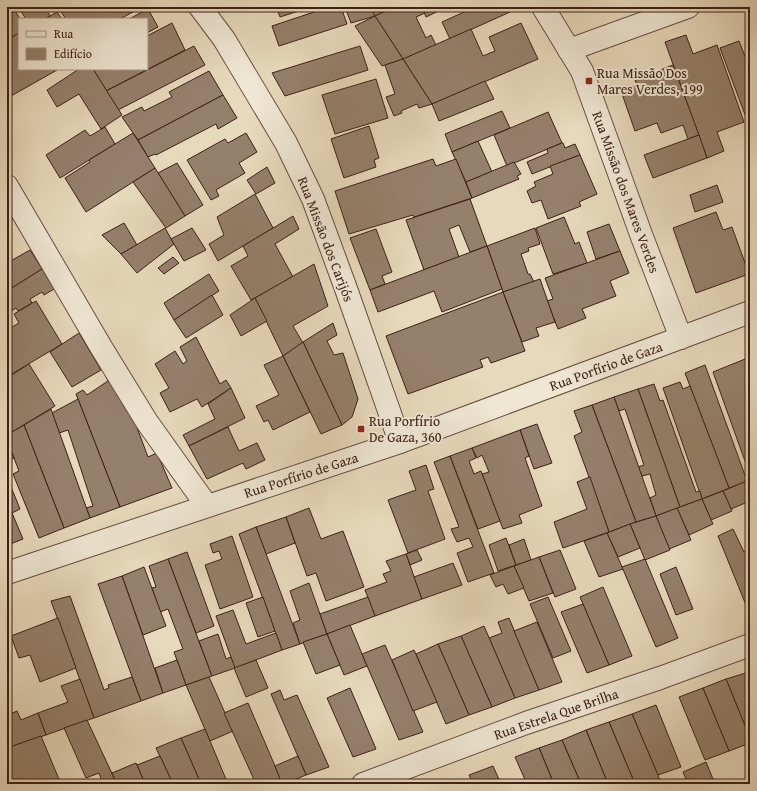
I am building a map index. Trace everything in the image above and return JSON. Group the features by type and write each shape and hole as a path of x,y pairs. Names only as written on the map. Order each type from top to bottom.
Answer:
{"street":[{"name":"Rua Missão dos Carijós","path":"200,7 224,39 286,143 313,199 400,442"},
{"name":"Rua Missão dos Mares Verdes","path":"543,7 582,71 680,338"},
{"path":"569,50 688,7"},
{"path":"7,186 100,347 147,422 207,506"},
{"name":"Rua Porfírio de Gaza","path":"7,573 400,442 750,312"},
{"name":"Rua Estrela Que Brilha","path":"363,784 526,723 750,646"}],"building":[{"path":"18,7 45,7 50,16 47,18 25,18"},
{"path":"70,7 142,7 122,18 65,18 61,12"},
{"path":"276,7 311,7 280,17"},
{"path":"329,7 341,7 347,24 279,46 272,26"},
{"path":"345,7 370,7 375,16 351,23"},
{"path":"370,7 394,7 375,16"},
{"path":"394,7 422,7 425,13 416,17 426,38 431,35 436,45 403,59 375,16"},
{"path":"422,7 447,7 426,17"},
{"path":"475,7 508,7 510,12 450,39 442,22"},
{"path":"148,9 158,27 148,32 148,18 131,18"},
{"path":"15,11 19,18 18,18 18,34 7,40 7,16"},
{"path":"57,12 61,18 47,18"},
{"path":"375,16 403,59 382,66 355,26"},
{"path":"172,23 185,50 148,69 148,35"},
{"path":"521,23 538,59 432,104 403,59 471,29 483,56 495,51 489,37"},
{"path":"18,34 18,70 57,70 11,96 7,89 7,40"},
{"path":"686,35 693,54 717,45 744,122 717,132 724,151 707,158 665,42"},
{"path":"739,41 750,69 750,128 720,48"},
{"path":"194,46 205,65 118,110 106,91"},
{"path":"360,46 368,70 285,96 272,73"},
{"path":"403,59 432,104 419,108 417,104 394,116 386,97 395,94 385,65"},
{"path":"673,65 699,135 688,139 683,125 661,133 657,123 635,131 621,91 637,85 635,80"},
{"path":"77,70 94,70 122,115 101,129 79,94 57,107 47,90"},
{"path":"94,70 146,70 106,91"},
{"path":"209,71 223,95 138,140 122,117 142,107 144,111 172,97 169,92"},
{"path":"376,79 388,118 335,134 322,95"},
{"path":"485,81 494,99 439,121 432,104"},
{"path":"223,95 237,118 218,129 216,124 156,155 155,154 148,157 138,140"},
{"path":"502,111 510,128 452,152 445,134"},
{"path":"548,112 562,143 507,166 494,135"},
{"path":"369,126 379,158 374,160 376,167 344,178 331,139"},
{"path":"105,127 115,144 60,178 46,155 85,130 90,136"},
{"path":"133,133 155,168 86,212 65,178 90,162 89,160"},
{"path":"246,133 257,152 239,163 245,173 216,190 219,196 211,200 187,160 225,139 228,143"},
{"path":"699,135 707,158 653,178 644,155"},
{"path":"478,141 492,172 466,182 452,152"},
{"path":"562,143 565,148 575,144 580,155 532,174 527,162 548,153 547,149"},
{"path":"580,155 597,194 579,202 581,206 548,219 541,200 532,203 527,191 536,186 534,182 553,174 550,166"},
{"path":"433,159 436,166 456,159 472,198 414,217 413,215 349,234 335,191"},
{"path":"514,162 521,174 517,176 519,179 472,198 466,182"},
{"path":"177,163 203,205 185,216 158,173"},
{"path":"267,167 275,183 256,194 247,180"},
{"path":"155,168 185,216 166,228 133,182"},
{"path":"717,185 723,202 695,212 690,195"},
{"path":"255,194 273,228 218,261 209,244 224,235 217,217"},
{"path":"470,199 487,246 470,252 459,225 449,229 459,257 424,270 406,220"},
{"path":"716,212 723,230 732,227 749,274 696,293 673,228"},
{"path":"293,216 299,229 275,244 293,277 251,300 231,266 248,256 243,246"},
{"path":"564,217 575,244 579,242 587,263 553,274 536,228"},
{"path":"124,223 137,245 121,254 102,235"},
{"path":"609,224 620,251 596,259 587,232"},
{"path":"165,228 174,244 137,273 121,254"},
{"path":"192,228 206,250 184,261 171,239"},
{"path":"535,228 540,244 528,248 529,251 521,254 528,274 530,274 534,282 503,292 487,246"},
{"path":"376,229 392,272 382,276 385,284 370,290 350,238"},
{"path":"487,246 502,289 442,312 434,291 378,312 370,290"},
{"path":"30,250 42,269 7,291 7,263"},
{"path":"620,251 629,273 610,281 616,296 582,309 586,318 558,329 547,301 553,299 545,278"},
{"path":"173,257 179,263 164,274 158,268"},
{"path":"314,264 328,306 293,326 303,343 283,356 255,298"},
{"path":"42,269 54,289 44,295 42,292 30,299 32,303 18,311 16,308 7,314 7,291"},
{"path":"209,274 219,291 174,320 164,303"},
{"path":"540,279 555,322 536,328 539,336 522,342 503,292"},
{"path":"503,292 525,351 491,363 488,357 480,360 483,367 408,394 386,336"},
{"path":"212,295 223,315 186,338 174,320"},
{"path":"255,298 267,321 241,336 230,315"},
{"path":"36,301 62,344 10,375 7,370 7,330 19,323 14,314"},
{"path":"333,323 337,335 327,341 334,355 343,353 358,399 352,417 342,425 303,342"},
{"path":"79,333 101,370 72,387 50,352"},
{"path":"196,337 220,384 226,380 231,388 202,407 197,399 170,412 160,393 169,388 155,364 175,351 183,364 187,361 180,347"},
{"path":"303,342 342,425 321,434 283,356"},
{"path":"283,356 310,412 273,430 268,420 264,422 256,406 279,395 264,365"},
{"path":"750,357 750,475 713,372"},
{"path":"29,364 55,406 7,435 7,378"},
{"path":"705,365 747,481 729,488 685,373"},
{"path":"106,376 136,421 136,425 148,457 157,453 172,488 120,507 76,394 83,390 87,395 108,381"},
{"path":"680,382 683,389 690,386 729,488 702,499 663,388"},
{"path":"654,384 660,401 663,400 696,492 700,491 702,499 680,507 638,389"},
{"path":"231,388 245,418 189,446 183,435 215,419 208,404"},
{"path":"638,389 680,507 656,516 650,498 656,495 650,474 642,476 638,467 644,465 625,409 619,411 614,397"},
{"path":"614,397 656,516 636,522 592,405"},
{"path":"78,399 120,507 90,518 86,508 93,506 68,430 59,433 52,413"},
{"path":"592,405 636,522 609,532 574,436 582,432 574,411"},
{"path":"51,409 90,518 64,528 24,425"},
{"path":"537,424 552,463 534,469 520,430"},
{"path":"24,425 64,528 39,538 13,474 19,471 7,440 7,435"},
{"path":"228,427 239,451 257,443 265,460 246,469 243,463 207,479 189,446"},
{"path":"520,430 529,456 525,458 542,506 519,515 522,523 503,529 482,474 489,472 482,455 477,458 472,448"},
{"path":"7,440 14,458 7,461"},
{"path":"472,448 476,458 469,461 474,474 481,471 500,521 478,529 450,456"},
{"path":"450,456 494,573 468,582 457,553 473,547 469,538 457,542 451,529 459,527 434,462"},
{"path":"426,465 434,489 428,491 445,539 408,553 388,500 416,490 409,471"},
{"path":"7,477 20,509 12,513 23,539 8,545 7,543"},
{"path":"590,477 609,532 563,548 554,522 587,509 577,482"},
{"path":"747,481 750,488 750,501 731,509 723,491"},
{"path":"723,491 732,511 711,520 702,499"},
{"path":"702,499 713,524 689,535 677,508"},
{"path":"309,508 321,539 343,531 364,587 326,601 316,573 307,576 286,517"},
{"path":"677,508 691,540 669,549 656,516"},
{"path":"656,516 670,550 645,560 630,524"},
{"path":"286,517 295,543 266,554 256,527"},
{"path":"630,524 640,548 618,557 607,533"},
{"path":"256,527 300,644 282,650 239,534"},
{"path":"733,529 744,552 749,550 750,554 750,615 718,536"},
{"path":"607,533 623,569 599,577 584,541"},
{"path":"232,536 253,597 220,609 205,565 222,559 219,551 213,553 210,544"},
{"path":"506,538 516,565 498,571 489,545"},
{"path":"524,539 531,560 516,565 509,545"},
{"path":"417,550 422,560 410,565 406,554"},
{"path":"560,550 576,589 555,597 539,557"},
{"path":"187,552 214,626 196,633 168,559"},
{"path":"406,554 422,599 375,616 365,590 387,582 383,574 391,571 386,561"},
{"path":"539,557 553,593 529,601 514,566"},
{"path":"168,559 212,676 186,685 174,652 183,649 168,609 160,612 152,588 156,587 149,566"},
{"path":"645,559 678,638 656,647 622,567"},
{"path":"453,563 462,585 422,599 414,577"},
{"path":"514,566 524,588 508,594 503,584 496,587 490,575"},
{"path":"144,567 166,626 143,635 122,576"},
{"path":"676,567 693,609 676,615 660,574"},
{"path":"122,576 163,693 141,701 98,584"},
{"path":"309,583 327,634 300,644 293,623 300,620 290,591"},
{"path":"603,587 632,656 609,665 580,597"},
{"path":"70,596 104,690 109,688 108,685 132,677 141,701 94,718 51,601"},
{"path":"263,597 275,631 258,637 246,603"},
{"path":"368,597 375,616 327,634 320,614"},
{"path":"548,597 571,651 553,658 530,604"},
{"path":"583,604 609,665 587,673 561,612"},
{"path":"233,610 246,644 276,633 282,650 235,668 216,616"},
{"path":"58,618 76,668 40,682 30,655 19,658 11,636"},
{"path":"509,618 539,690 515,698 489,638 502,633 498,622"},
{"path":"537,622 562,682 539,690 514,631"},
{"path":"350,625 367,666 344,675 327,634"},
{"path":"484,626 515,698 492,707 461,636"},
{"path":"218,634 226,659 231,657 235,668 212,676 199,641"},
{"path":"327,634 340,665 316,674 303,642"},
{"path":"461,636 492,707 469,715 438,644"},
{"path":"438,644 469,715 446,724 416,654"},
{"path":"385,645 423,732 399,740 362,654"},
{"path":"414,650 437,702 413,711 392,660"},
{"path":"177,660 186,685 163,693 155,668"},
{"path":"256,660 268,688 246,697 234,668"},
{"path":"749,672 750,675 750,738 726,679"},
{"path":"209,677 233,731 210,741 186,685"},
{"path":"80,679 94,718 46,735 38,713 68,702 61,686"},
{"path":"726,679 750,738 750,743 729,751 703,688"},
{"path":"350,688 376,749 353,757 327,698"},
{"path":"703,688 729,751 705,760 679,697"},
{"path":"280,690 284,700 297,695 329,767 306,775 271,694"},
{"path":"248,703 282,784 256,784 224,713"},
{"path":"656,705 681,767 658,775 632,714"},
{"path":"17,711 21,720 38,713 46,735 7,748 7,712 8,715"},
{"path":"632,714 661,784 635,784 609,722"},
{"path":"87,720 115,780 104,784 99,773 86,778 64,728"},
{"path":"609,722 635,784 608,784 586,730"},
{"path":"205,729 228,784 201,784 181,738"},
{"path":"586,730 608,784 581,784 562,740"},
{"path":"41,736 61,784 14,784 12,780 7,782 7,748"},
{"path":"181,738 201,784 173,784 156,748"},
{"path":"562,740 581,784 554,784 539,748"},
{"path":"539,748 554,784 527,784 515,757"},
{"path":"160,756 173,784 145,784 137,765"},
{"path":"298,756 306,775 282,784 275,766"},
{"path":"706,762 715,784 688,784 683,772"},
{"path":"136,763 145,784 117,784 112,773"},
{"path":"493,766 501,784 473,784 469,775"}],"place":[{"name":"Rua Missão Dos Mares Verdes, 199","path":"589,81"},
{"name":"Rua Porfírio De Gaza, 360","path":"361,429"}]}
